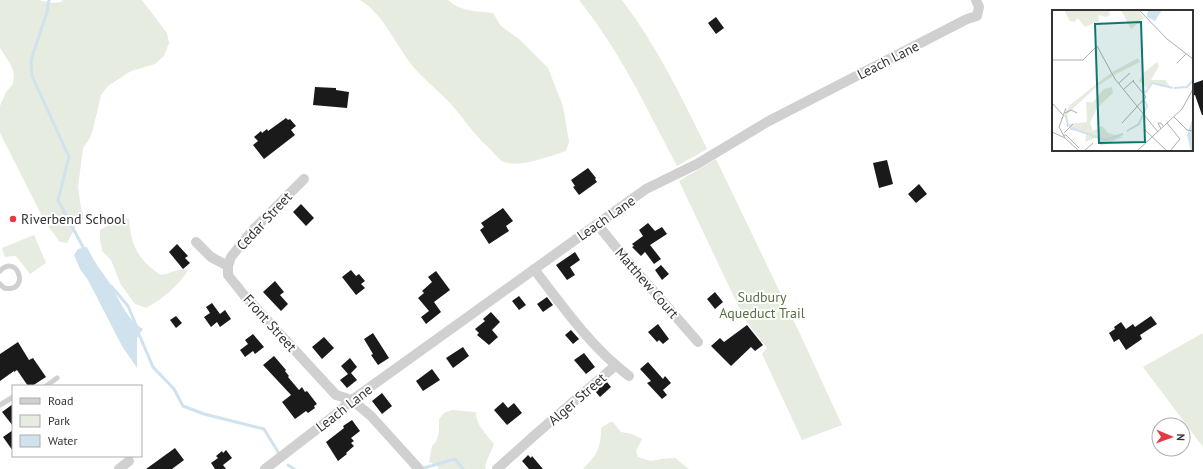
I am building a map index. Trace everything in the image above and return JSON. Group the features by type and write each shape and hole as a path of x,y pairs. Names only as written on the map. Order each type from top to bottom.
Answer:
{"street":[{"name":"Leach Lane","path":"265,469 330,419 352,400 649,187 697,164 762,125 960,23 977,16 979,7 976,0"},
{"name":"Cedar Street","path":"228,266 231,258 251,232 304,180"},
{"name":"Matthew Court","path":"597,224 698,342"},
{"path":"196,242 211,257 228,266"},
{"name":"Front Street","path":"228,266 228,275 240,290 336,395 352,400 371,416 419,469"},
{"name":"Alger Street","path":"497,469 616,365 583,333 534,268"},
{"path":"616,365 629,376"},
{"path":"119,469 129,461"}],"lane":[{"path":"0,271 7,266 12,267 16,269 20,277 17,285 13,288 9,289 0,285"},
{"path":"47,385 57,378"},
{"path":"0,405 12,398"}],"green space":[{"path":"0,0 38,0 52,3 61,2 63,0 142,0 167,33 169,43 164,56 155,64 131,71 108,86 101,95 90,138 83,148 78,187 83,219 77,224 67,243 60,242 45,222 0,133 0,106 6,92 13,84 14,74 11,65 0,48"},
{"path":"360,0 448,0 464,9 493,13 501,26 519,39 548,68 563,106 569,142 566,151 518,164 502,161 478,137 450,103 415,69 382,21"},
{"path":"579,0 622,0 658,54 707,149 677,166 644,102 620,60 594,19"},
{"name":"Sudbury Aqueduct Trail","path":"716,159 842,425 802,440 762,354 767,348 745,320 679,181"},
{"path":"122,218 129,219 130,229 137,252 153,269 161,275 178,270 188,270 170,292 146,308 135,304 121,285 111,260 102,251 100,230"},
{"path":"34,235 46,263 30,274 16,256 5,257 2,248"},
{"path":"1203,333 1203,447 1191,431 1191,417 1180,417 1143,367"},
{"path":"452,410 476,412 479,425 494,444 485,465 486,469 439,469 436,465 429,462 432,446 436,442 439,432 439,419 444,413"},
{"path":"610,422 613,422 621,432 632,434 642,439 636,451 638,457 651,461 675,458 689,469 583,469 597,451 600,441 601,428"}],"water":[{"path":"87,247 127,314 143,329 137,338 137,368 122,346 88,280 80,269 74,255 78,249"}],"building":[{"path":"716,17 724,28 716,34 708,23"},
{"path":"1203,80 1203,115 1195,95 1193,96 1193,84"},
{"path":"315,87 336,88 336,90 349,92 347,108 313,105"},
{"path":"286,118 288,120 290,119 296,126 291,130 295,135 264,159 253,145 258,141 254,137 261,131 262,133 267,129 268,131"},
{"path":"887,160 893,184 879,188 873,163"},
{"path":"588,168 596,178 595,179 597,182 579,195 573,187 575,186 571,180"},
{"path":"919,184 927,194 916,203 908,194"},
{"path":"301,204 314,218 306,226 293,212"},
{"path":"503,208 513,221 506,226 509,231 489,244 480,230 484,227 481,223"},
{"path":"648,223 655,231 662,227 667,234 650,245 661,259 654,264 645,252 641,256 632,247 634,246 632,244 643,236 639,230"},
{"path":"177,244 188,256 185,258 190,263 183,269 169,252"},
{"path":"575,252 580,260 570,267 575,275 567,280 556,265"},
{"path":"661,265 669,274 662,280 655,270"},
{"path":"351,270 356,276 359,274 365,281 361,284 365,288 356,295 342,277"},
{"path":"436,271 450,290 434,302 441,312 426,324 421,317 429,311 418,298 424,293 422,291 432,282 428,277"},
{"path":"275,281 284,292 280,295 288,304 281,311 263,292"},
{"path":"715,292 723,302 715,309 707,299"},
{"path":"519,296 526,305 519,310 512,301"},
{"path":"547,297 553,305 543,312 537,304"},
{"path":"212,303 220,314 225,310 231,319 220,327 217,322 211,327 204,317 210,313 206,307"},
{"path":"491,312 500,322 492,330 498,337 489,345 477,335 479,333 475,329 485,321 483,319"},
{"path":"176,316 182,323 176,328 170,320"},
{"path":"1151,316 1157,324 1140,335 1142,339 1126,350 1119,339 1114,342 1109,333 1121,322 1126,329 1133,324 1135,327"},
{"path":"658,324 669,339 663,344 659,340 657,342 648,332"},
{"path":"747,325 763,345 755,351 751,347 731,366 711,346 720,338 724,342"},
{"path":"571,330 579,339 573,344 565,335"},
{"path":"373,333 389,358 378,365 371,355 373,354 364,339"},
{"path":"253,334 264,347 255,354 253,351 245,357 240,350 248,344 245,340"},
{"path":"324,337 334,348 322,359 312,347"},
{"path":"18,342 29,360 33,358 46,377 34,385 27,385 17,370 0,381 0,354"},
{"path":"463,347 469,356 453,368 446,358"},
{"path":"584,353 595,367 586,374 574,360"},
{"path":"274,356 286,370 285,371 289,376 288,377 299,390 302,387 317,404 314,406 315,408 308,413 306,411 295,419 282,402 291,395 263,365"},
{"path":"350,358 357,367 351,373 357,380 347,388 340,380 348,374 341,366"},
{"path":"648,362 663,379 665,376 671,383 663,390 667,395 662,399 647,383 651,381 640,369"},
{"path":"432,369 440,380 423,391 416,381"},
{"path":"607,382 611,387 600,397 595,391"},
{"path":"382,393 392,406 382,414 372,401"},
{"path":"503,402 508,408 514,403 522,413 507,425 494,410"},
{"path":"12,405 12,425 2,412"},
{"path":"352,420 360,431 351,438 354,441 351,443 354,446 338,461 326,442 344,428 343,426"},
{"path":"12,431 12,450 3,437"},
{"path":"175,448 184,460 172,469 146,469"},
{"path":"226,450 232,458 223,465 226,469 215,469 211,463 218,458 216,456 222,451 223,453"},
{"path":"528,455 531,458 532,456 543,469 529,469 522,461"}],"waterway":[{"path":"49,0 47,12 31,60 32,76 69,157 58,200 85,251"},
{"path":"111,286 128,306 136,325"},
{"path":"138,332 153,367 174,389 183,406 204,414 264,429 278,452"},
{"path":"424,468 455,459 463,469"},
{"path":"288,465 294,469"}],"place":[{"name":"Riverbend School","path":"13,219"}]}
